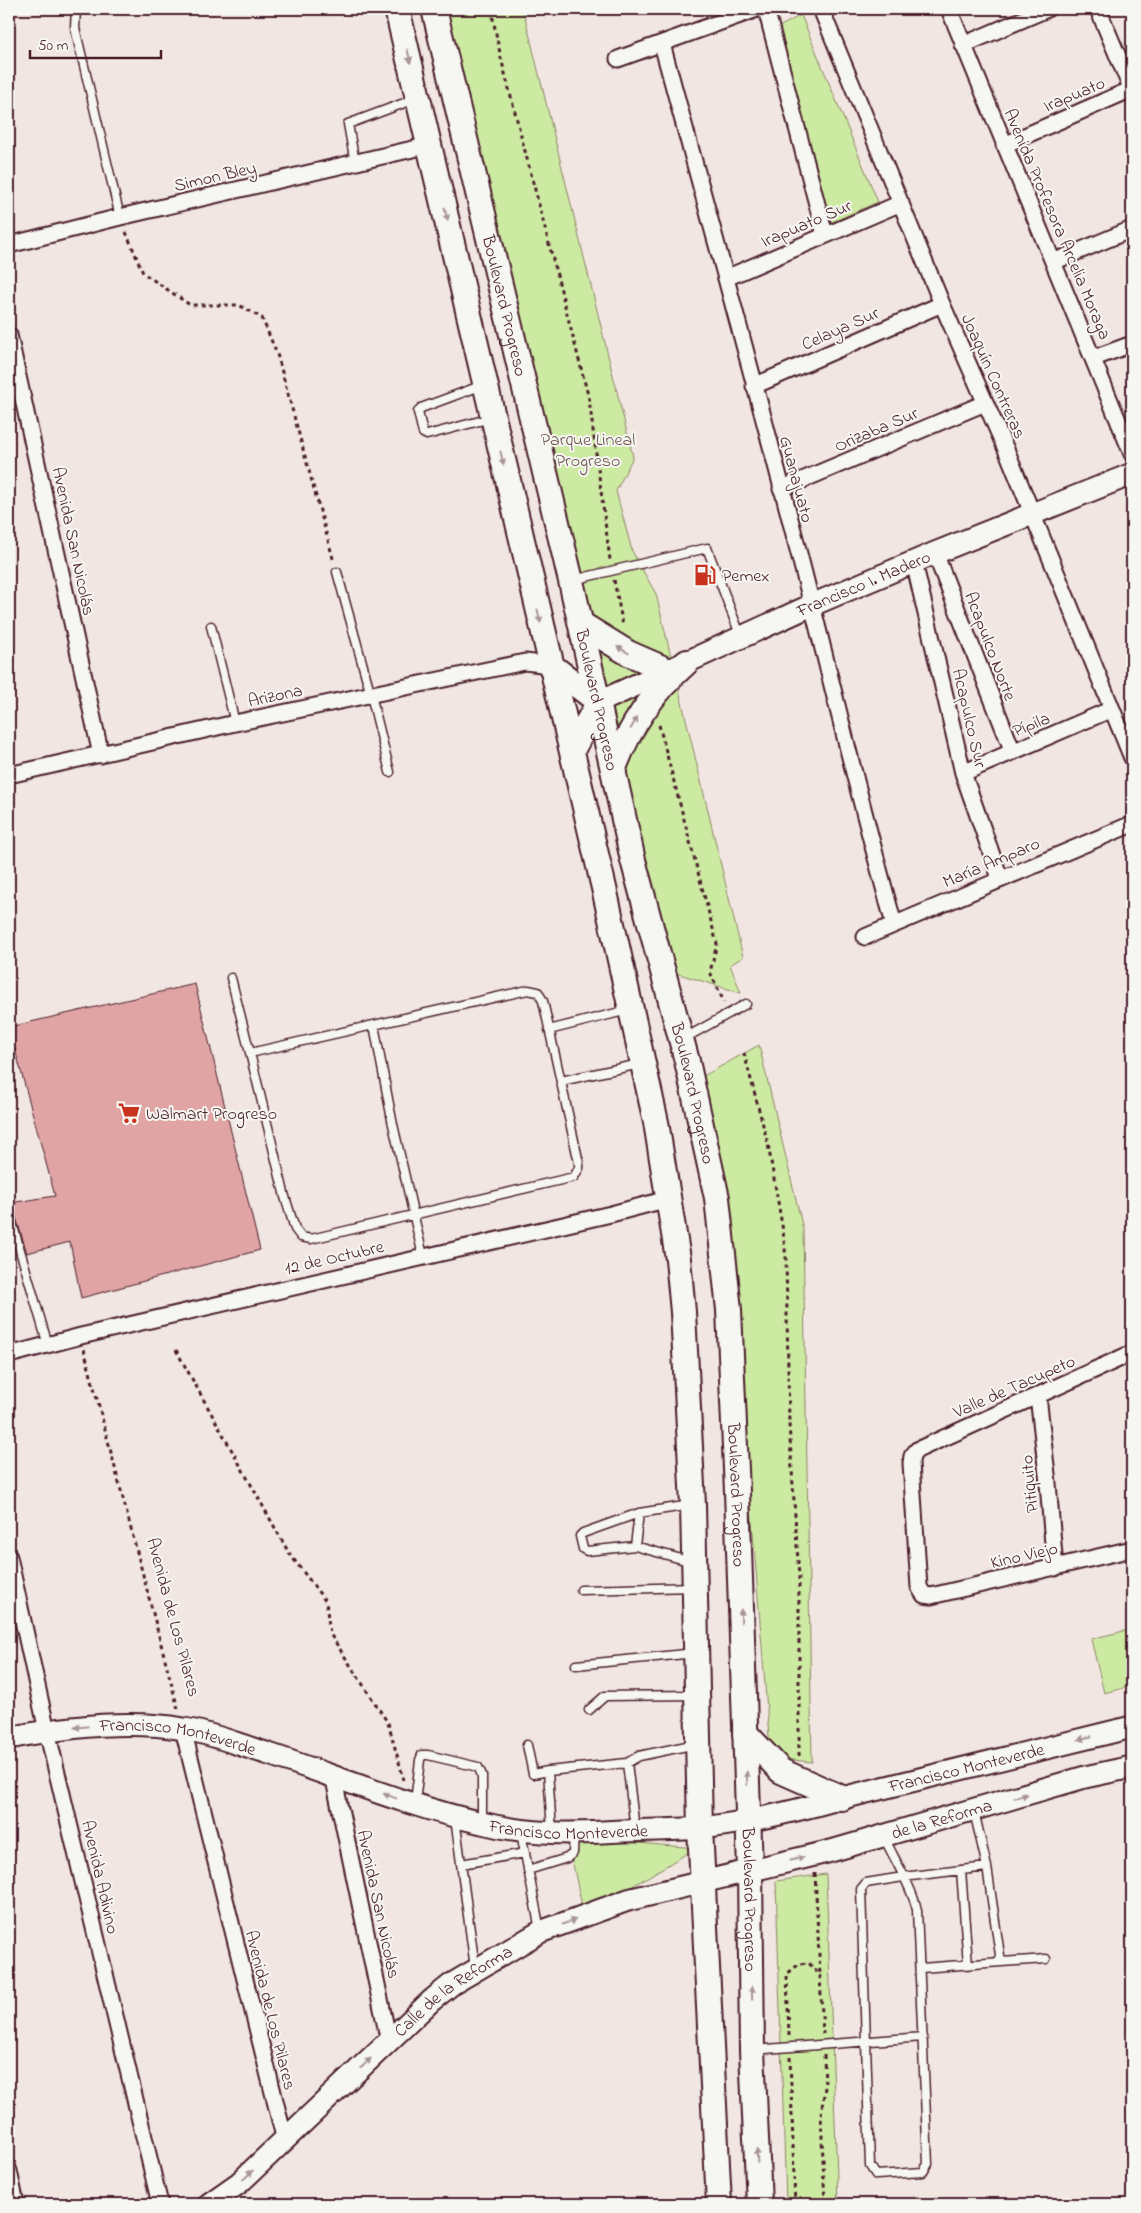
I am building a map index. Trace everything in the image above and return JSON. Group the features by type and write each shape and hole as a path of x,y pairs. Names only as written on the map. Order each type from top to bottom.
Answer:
{"main road":[{"name":"Boulevard Progreso","path":"397,9 550,665 572,750 656,1122 668,1199 684,1312 695,1563 702,1880 719,2204"},
{"name":"Boulevard Progreso","path":"434,9 571,581 643,901 682,1040 708,1150 717,1198 729,1310 750,1870 752,2050 759,2204"},
{"name":"Francisco I. Madero","path":"598,702 812,605 935,552 1132,474"},
{"path":"581,624 628,654 677,666 645,706 623,744 614,768"},
{"path":"550,665 598,702 572,750"},
{"name":"Francisco Monteverde","path":"9,1738 91,1726 183,1729 226,1740 333,1775 413,1805 482,1824 521,1831 574,1834 700,1828 800,1810 1132,1727"},
{"path":"745,1733 781,1771 842,1798"},
{"name":"de la Reforma","path":"750,1870 883,1836 1085,1777 1132,1767"},
{"name":"Calle de la Reforma","path":"209,2204 239,2184 432,2000 452,1984 540,1932 628,1900 702,1880 750,1870"}],"street":[{"path":"618,59 757,9"},
{"path":"766,9 825,236"},
{"name":"Joaquín Contreras","path":"821,9 942,304 986,402 1132,758"},
{"name":"Avenida Profesora Arcelia Moraga","path":"949,9 1132,454"},
{"path":"963,45 1047,9"},
{"path":"1098,9 1132,90"},
{"name":"Guanajuato","path":"662,44 726,278 812,605 841,728 894,924"},
{"name":"Irapuato","path":"1004,145 1132,90"},
{"name":"Simon Bley","path":"9,245 120,217 430,145"},
{"name":"Irapuato Sur","path":"726,278 901,203"},
{"path":"1054,262 1132,229"},
{"name":"Celaya Sur","path":"754,386 942,304"},
{"name":"Avenida San Nicolás","path":"9,335 101,755"},
{"path":"1094,358 1132,344"},
{"name":"Orizaba Sur","path":"781,489 986,402"},
{"name":"Acapulco Norte","path":"935,552 1012,752"},
{"name":"Acapulco Sur","path":"914,562 963,773 1000,878"},
{"name":"Arizona","path":"9,774 101,755 235,723 525,662 550,665"},
{"name":"Pípila","path":"963,773 1112,709"},
{"name":"María Amparo","path":"865,937 1000,878 1132,824"},
{"name":"12 de Octubre","path":"9,1355 81,1336 611,1214 668,1199"},
{"name":"Valle de Tacupeto","path":"924,1595 920,1587 912,1456 917,1450 1132,1353"},
{"name":"Pitiquito","path":"1038,1396 1055,1568"},
{"name":"Kino Viejo","path":"924,1595 931,1596 1132,1549"},
{"name":"Avenida Adivino","path":"9,1557 47,1731 160,2204"},
{"name":"Avenida de Los Pilares","path":"183,1729 285,2141"},
{"name":"Avenida San Nicolás","path":"333,1775 389,2042"},
{"path":"9,2172 16,2204"}],"lane":[{"path":"76,9 75,28 120,217"},
{"path":"355,163 348,124 419,97"},
{"path":"485,384 421,408 418,412 423,433 427,435 492,418"},
{"path":"571,581 707,548 741,637"},
{"path":"337,572 371,694 390,772"},
{"path":"211,626 235,723"},
{"path":"230,978 285,1197 297,1234 301,1237 311,1239 574,1177 580,1168 544,1001 538,992 533,990 250,1053"},
{"path":"682,1040 746,1004"},
{"path":"549,1030 630,1009"},
{"path":"374,1025 423,1256"},
{"path":"561,1081 642,1063"},
{"path":"9,1213 48,1345"},
{"path":"693,1505 639,1513 583,1533 580,1536 583,1549 588,1551 635,1546 695,1563"},
{"path":"635,1546 639,1513"},
{"path":"581,1590 695,1587"},
{"path":"576,1666 697,1653"},
{"path":"589,1710 605,1696 698,1695"},
{"path":"527,1745 533,1774 628,1763 639,1756 698,1744"},
{"path":"413,1805 422,1755 428,1754 478,1767 482,1775 482,1824"},
{"path":"628,1763 636,1831"},
{"path":"548,1771 552,1832"},
{"path":"973,1810 987,1867 1001,1962"},
{"path":"455,1816 475,1971"},
{"path":"521,1831 540,1932"},
{"path":"528,1870 567,1858 573,1853 574,1834"},
{"path":"883,1836 903,1877 917,1907 928,2164 923,2172 880,2176 873,2173 870,2166 860,1891 866,1883 903,1877 987,1867"},
{"path":"461,1864 525,1853"},
{"path":"961,1870 968,1965"},
{"path":"921,1968 1046,1959"},
{"path":"752,2050 923,2037"}],"path":[{"path":"491,9 501,58 589,399 616,569"},
{"path":"120,217 143,273 190,305 239,305 262,318 277,354 337,572"},
{"path":"614,579 628,654"},
{"path":"658,723 717,944 710,972 729,1012"},
{"path":"744,1053 768,1144 786,1258 790,1424 799,1577 800,1780"},
{"name":"Avenida de Los Pilares","path":"81,1336 183,1729"},
{"path":"176,1350 289,1553 326,1602 330,1634 388,1723 413,1805"},
{"path":"810,1856 815,1870 825,2087 821,2115 825,2204"},
{"path":"795,2204 787,1974 799,1964 809,1963 820,1976"}],"green space":[{"name":"Parque Lineal Progreso","path":"442,9 523,9 633,457 616,491 632,551 656,594 743,957 730,965 741,993 666,970"},
{"path":"801,15 878,202 830,223 800,117 779,27"},
{"path":"759,1045 803,1229 812,1762 792,1760 770,1749 735,1303 700,1078"},
{"path":"1132,1629 1132,1686 1104,1693 1091,1639"},
{"path":"567,1837 696,1848 584,1915"},
{"path":"826,1874 838,2204 786,2204 776,1881"}],"building":[{"name":"Walmart Progreso","path":"195,984 260,1250 81,1298 70,1242 27,1253 14,1211 9,1208 9,1203 55,1196 9,1027"}],"place":[{"name":"Pemex","path":"705,575"},
{"name":"Walmart Progreso","path":"129,1113"}]}
